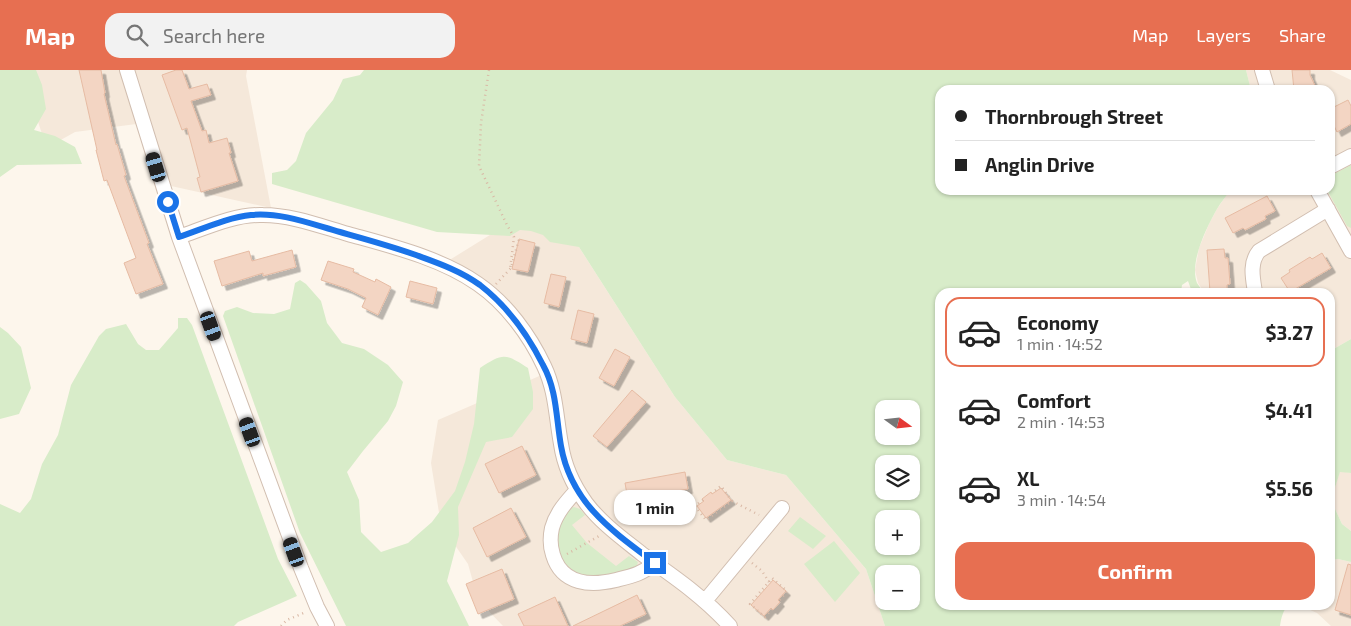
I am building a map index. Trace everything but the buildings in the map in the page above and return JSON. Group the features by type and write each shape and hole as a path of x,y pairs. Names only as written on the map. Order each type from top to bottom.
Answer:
{"street":[{"path":"126,70 179,237 300,568 327,626"},
{"path":"1262,70 1266,85"},
{"path":"1335,164 1351,156"},
{"path":"1321,195 1349,244"},
{"path":"1255,288 1252,267 1256,255 1262,249 1328,209"},
{"path":"179,237 249,215 277,216 388,245 444,265 464,275 488,292 508,311 522,329 545,367 555,397 566,467 577,490 586,503 610,529 705,601 730,626"},
{"path":"577,490 564,504 552,528 551,545 555,561 564,574 570,578 591,584 600,584 644,572 655,563"},
{"path":"705,601 782,508"}],"path":[{"path":"489,70 479,166 506,225 514,237 510,270"},
{"path":"488,292 510,270 519,239"},
{"path":"712,493 721,486 732,501 770,522"},
{"path":"703,500 695,506 706,520 732,501"},
{"path":"555,561 610,529"},
{"path":"742,556 762,571 768,582"},
{"path":"772,609 765,617 750,604 772,578 788,591 779,601"},
{"path":"281,626 287,620 317,607"}],"shaded area":[{"path":"21,70 247,70 246,76 271,208 162,184 144,123 75,132 50,146 43,137"},
{"path":"1246,70 1330,70 1351,80 1351,339 1335,348 1335,288 1201,288 1198,283 1195,270 1199,248 1209,224 1227,195 1335,195 1335,85 1250,85"},
{"path":"554,208 675,397 727,460 786,475 866,569 875,596 875,610 880,610 885,626 503,626 478,600 468,564 441,525 431,463 438,420 544,374 516,317 472,281 435,269 506,225"},
{"path":"1340,471 1351,473 1351,531 1342,524 1335,509 1335,487"},
{"path":"1335,559 1351,562 1351,626 1331,626 1317,613 1310,610 1335,610"}],"green space":[{"path":"0,70 36,70 42,85 46,109 34,130 55,136 75,147 82,164 17,165 0,177"},
{"path":"364,70 1246,70 1250,85 935,85 935,195 1227,195 1209,225 1197,255 1195,275 1201,288 1191,288 1188,281 1182,285 1182,288 935,288 935,610 1285,610 1280,626 885,626 880,610 920,610 920,565 875,565 875,596 866,569 786,475 727,460 675,397 579,247 550,242 543,235 531,231 520,230 510,236 437,232 272,184 272,173 287,170 296,161 306,133 333,100 343,79 360,75"},
{"path":"1351,165 1351,228 1347,226 1330,195 1335,195 1335,173"},
{"path":"300,280 321,301 327,323 342,343 364,349 388,365 403,382 396,406 388,421 347,472 359,500 361,532 381,552 408,543 432,522 455,491 465,462 474,424 480,368 499,357 509,357 528,368 533,392 533,409 512,437 486,442 458,507 459,535 447,581 469,626 346,626 300,533 223,316 225,311 237,307 253,313 274,314 290,309 295,283"},
{"path":"178,318 187,318 192,325 278,559 297,596 238,622 234,626 0,626 0,504 20,513 31,499 42,464 58,435 71,385 99,336 106,329 126,324 138,344 146,350 159,350 178,328"},
{"path":"0,327 21,347 31,388 19,414 0,419"},
{"path":"1351,339 1351,473 1340,472 1335,488 1335,348"},
{"path":"574,507 580,509 585,515 572,525 587,543 616,566 629,556 638,562 636,568 595,578 580,574 564,563 557,546 556,537 563,518"},
{"path":"1335,509 1342,524 1351,531 1351,562 1335,559"},
{"path":"800,517 826,536 813,549 788,531"},
{"path":"834,541 860,573 835,602 804,564"}],"route":[{"path":"168,202 179,237 249,215 277,216 388,245 444,265 480,285 508,311 522,329 545,367 555,397 563,457 577,490 586,503 610,529 655,563"}]}
